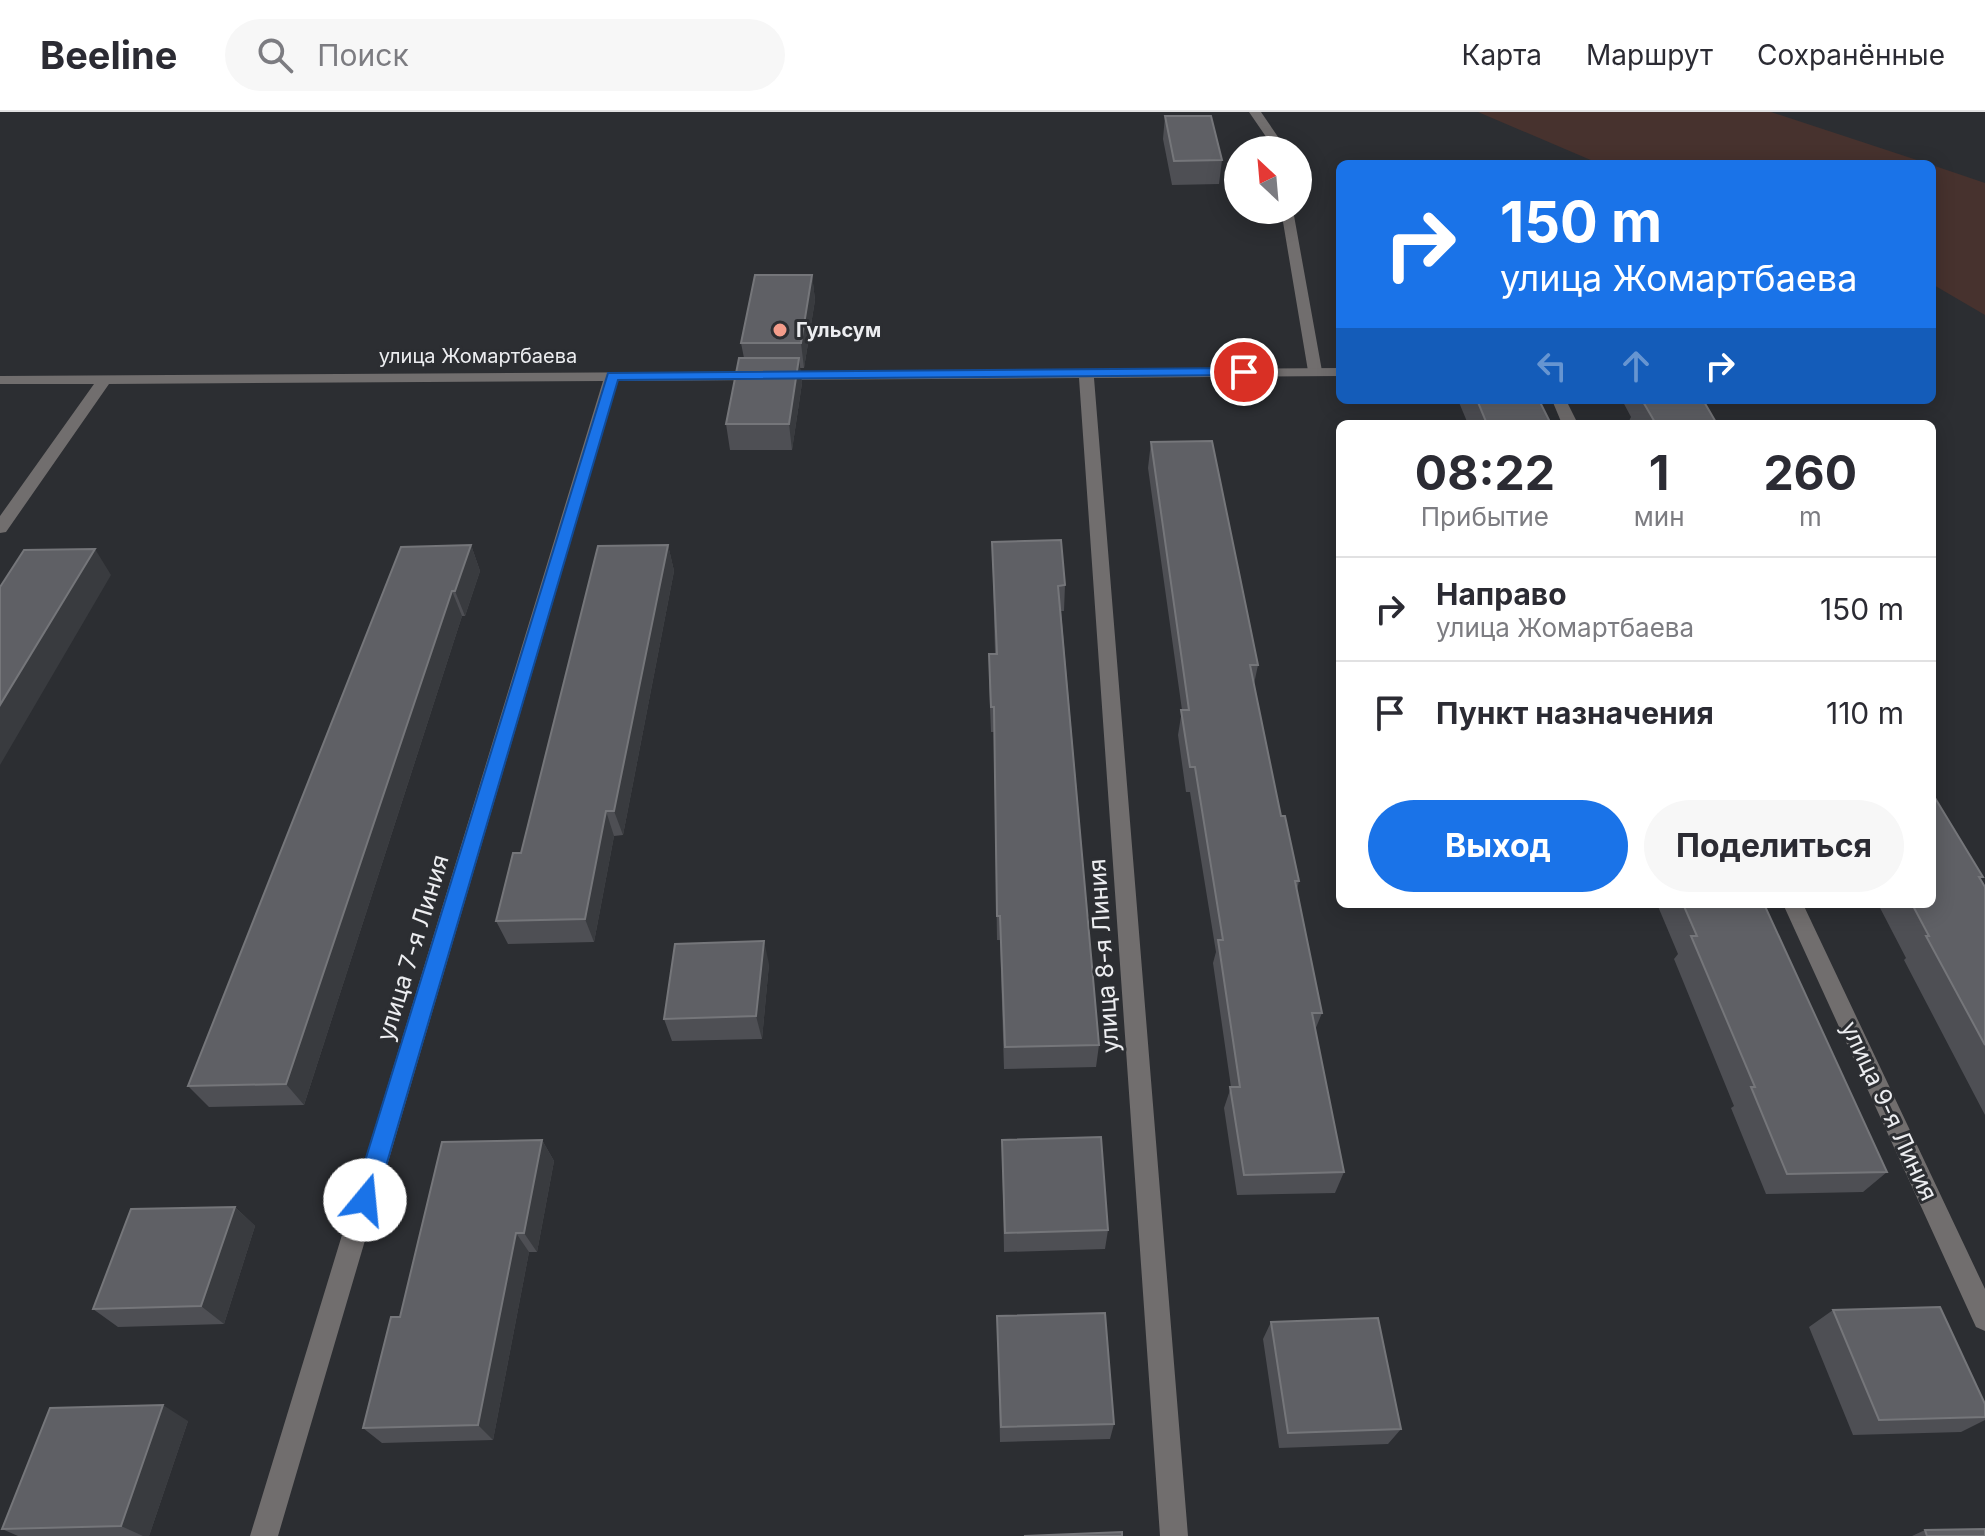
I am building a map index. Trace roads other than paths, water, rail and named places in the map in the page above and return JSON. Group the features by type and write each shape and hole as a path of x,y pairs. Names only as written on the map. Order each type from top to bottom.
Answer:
{"street":[{"path":"1255,112 1261,116 1273,136"},
{"path":"1289,224 1315,371"},
{"name":"улица Жомартбаева","path":"0,380 1336,372"},
{"name":"улица 8-я Линия","path":"1086,373 1174,1536"},
{"name":"улица 7-я Линия","path":"264,1536 612,376"},
{"path":"0,528 105,379"},
{"name":"улица 9-я Линия","path":"1795,908 1985,1318"}],"place":[{"name":"Гульсум","path":"780,330"}]}
